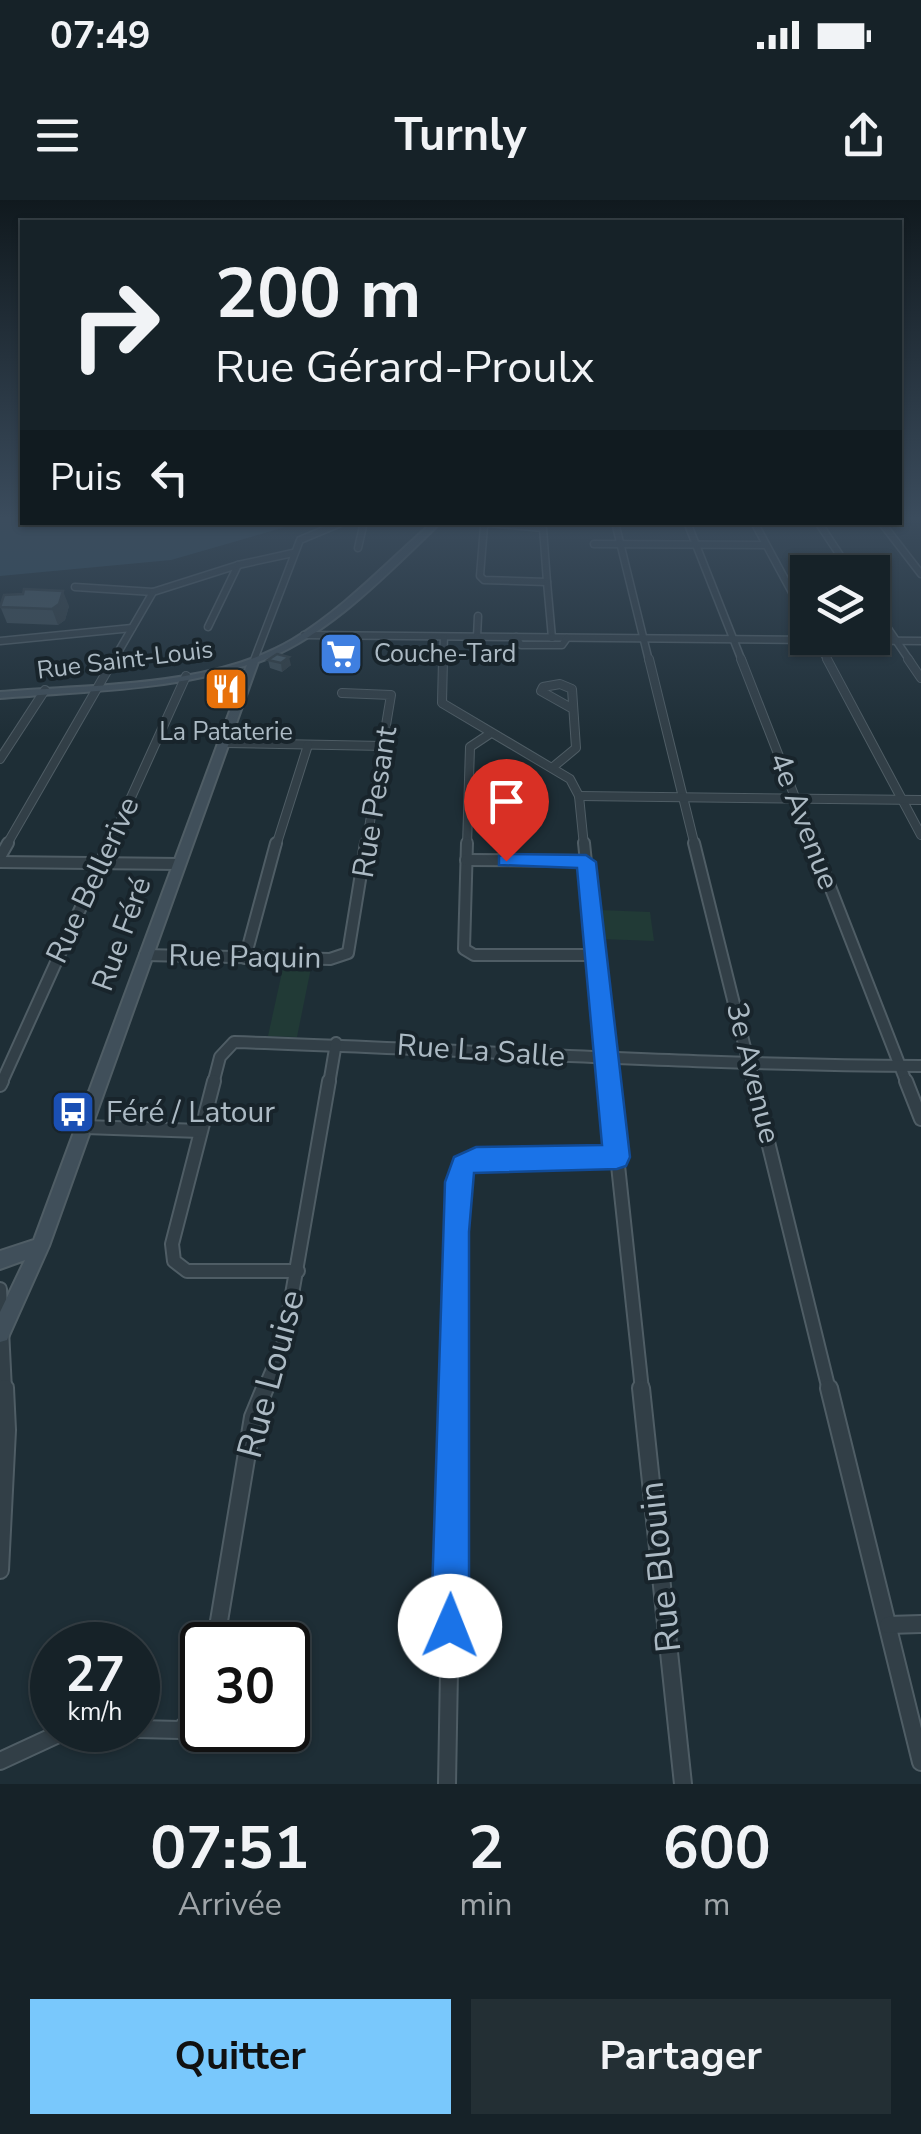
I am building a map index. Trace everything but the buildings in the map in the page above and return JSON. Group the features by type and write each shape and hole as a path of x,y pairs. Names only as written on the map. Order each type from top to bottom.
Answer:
{"main road":[{"name":"Rue Saint-Louis","path":"0,695 204,674 254,660 304,635 356,591"},
{"name":"Rue Féré","path":"1,1332 40,1246 85,1127 254,660"},
{"path":"204,674 250,674"},
{"path":"0,1260 40,1246"}],"street":[{"path":"136,591 156,591"},
{"path":"208,627 225,591"},
{"name":"Rue Féré","path":"254,660 279,591"},
{"path":"549,591 552,638"},
{"name":"3e Avenue","path":"632,591 921,1762"},
{"name":"4e Avenue","path":"714,591 921,1119"},
{"path":"153,592 0,860 180,864"},
{"path":"477,637 478,616"},
{"path":"0,642 132,628"},
{"path":"890,632 921,678"},
{"path":"304,635 790,639"},
{"path":"444,637 442,703 570,778 580,796 921,800"},
{"path":"516,637 518,644 557,645 566,638"},
{"path":"890,641 921,641"},
{"path":"825,655 921,835"},
{"name":"Rue Bellerive","path":"0,1085 186,676"},
{"path":"553,767 572,756 576,748 572,690 568,685 543,687 541,691 548,698 573,709"},
{"path":"0,759 45,690"},
{"name":"Rue Pesant","path":"342,693 362,690 392,695 352,945 344,955"},
{"path":"491,733 470,747 462,941 468,952 596,954"},
{"path":"225,743 384,746"},
{"path":"245,958 282,822 308,745"},
{"name":"Rue Blouin","path":"580,796 683,1784"},
{"path":"466,860 586,862"},
{"name":"Rue Paquin","path":"145,955 330,959 344,955"},
{"name":"Rue La Salle","path":"200,1132 224,1050 234,1042 606,1060 921,1066"},
{"name":"Rue Louise","path":"218,1622 253,1417 283,1346 336,1044"},
{"path":"85,1127 200,1132 172,1244 174,1262 187,1271 298,1272"},
{"path":"447,1784 458,1182 464,1166 476,1159 617,1157"},
{"path":"0,1289 7,1430 0,1570"},
{"path":"888,1624 921,1624"},
{"path":"0,1761 30,1747"}],"green space":[{"path":"599,910 650,912 654,941 601,939"},
{"path":"284,963 312,963 297,1037 268,1036"}],"place":[{"name":"Couche-Tard","path":"341,654"},
{"name":"La Pataterie","path":"226,689"},
{"name":"Féré / Latour","path":"73,1112"}],"route":[{"path":"450,1626 454,1232 458,1182 464,1166 476,1159 617,1157 586,862 506,861"}]}
